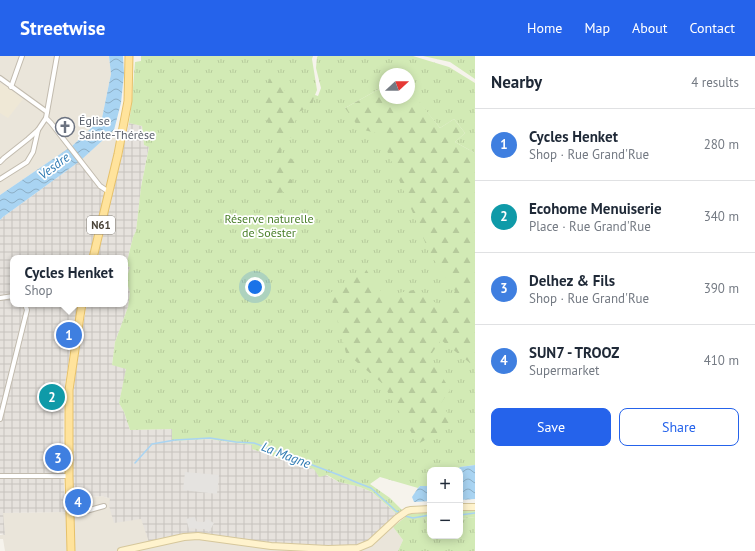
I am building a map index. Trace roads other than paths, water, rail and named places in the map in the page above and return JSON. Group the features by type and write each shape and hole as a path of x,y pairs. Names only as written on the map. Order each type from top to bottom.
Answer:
{"main road":[{"name":"N61","path":"94,255 118,154 126,110 129,86 129,56"},
{"path":"71,551 69,390 82,307"},
{"path":"463,507 475,507"},
{"path":"121,551 184,536 198,536 270,546 328,549 358,548 370,543 402,514 411,510 427,509"}],"street":[{"path":"11,86 22,56"},
{"path":"0,162 38,130 46,118 57,56"},
{"path":"0,78 47,112"},
{"path":"46,118 100,186 109,192"},
{"path":"0,179 27,162 33,152 38,130"},
{"path":"0,298 10,296"},
{"path":"0,419 27,310 26,307"},
{"path":"0,476 69,476"},
{"path":"70,512 86,511 104,506"}],"water":[{"name":"Vesdre","path":"109,56 123,56 124,74 121,103 114,130 80,161 0,220 0,195 72,146 102,118 111,74"},
{"path":"475,465 475,499 463,500 463,467 460,467"},
{"path":"420,486 427,486 427,501 414,502 412,497"}],"waterway":[{"name":"La Magne","path":"135,463 152,444 175,440 210,438 254,443 371,488 400,513"},
{"name":"La Magne","path":"463,515 475,513"},
{"name":"La Magne","path":"405,516 413,518 427,516"}],"place":[{"name":"Église Sainte-Thérèse","path":"65,127"},
{"name":"Cycles Henket","path":"69,335"},
{"name":"Ecohome Menuiserie","path":"52,397"},
{"name":"Delhez & Fils","path":"58,458"},
{"name":"SUN7 - TROOZ","path":"78,502"}],"park label":[{"name":"Réserve naturelle de Soëster","path":"269,225"}]}
